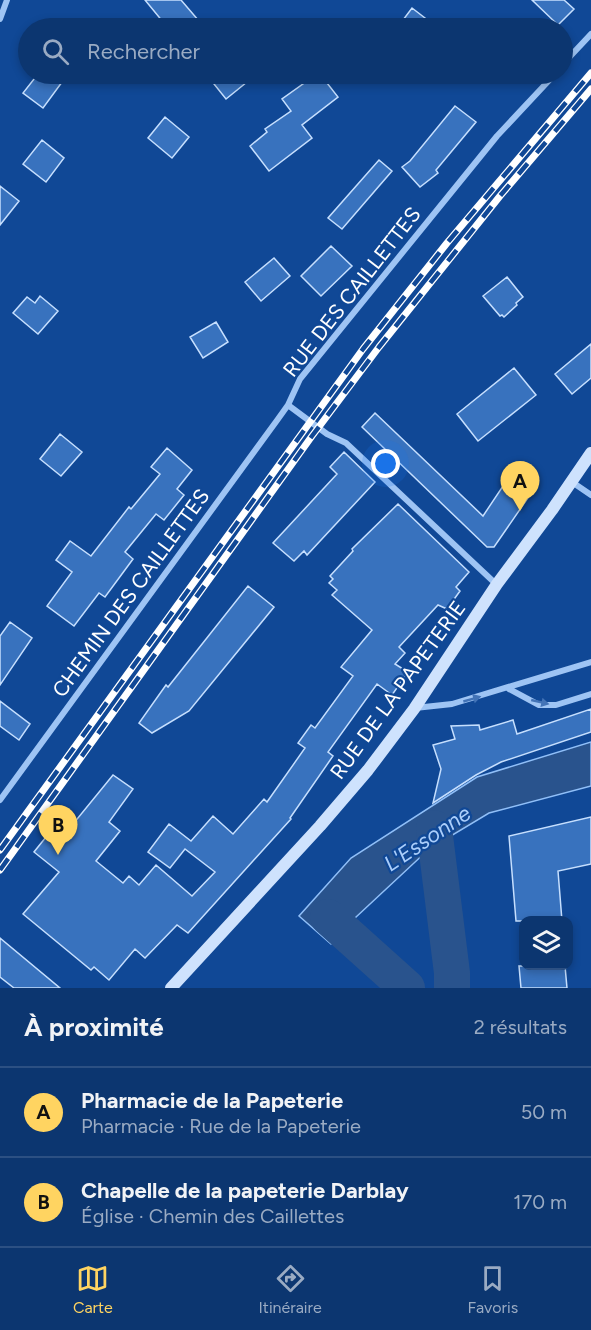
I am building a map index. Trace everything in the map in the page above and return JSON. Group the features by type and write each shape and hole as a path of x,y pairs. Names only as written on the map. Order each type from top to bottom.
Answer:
{"street":[{"path":"0,19 7,0"},
{"path":"573,53 591,34"},
{"name":"RUE DES CAILLETTES","path":"497,584 346,443 327,434 288,405 300,379 497,136 546,84"},
{"name":"CHEMIN DES CAILLETTES","path":"0,800 288,405"},
{"name":"RUE DE LA PAPETERIE","path":"171,988 320,826 368,770 414,708 497,584 591,453"},
{"path":"571,481 591,495"},
{"path":"414,708 452,704 591,662"},
{"path":"509,688 539,705 556,705 591,694"}],"water":[{"name":"L'Essonne","path":"591,742 591,786 489,813 429,849 355,918 331,944 299,916 351,858 477,777"}],"building":[{"path":"145,0 181,0 196,18 160,18"},
{"path":"532,0 564,0 574,9 565,18 551,18"},
{"path":"412,8 425,18 404,18"},
{"path":"30,84 61,84 43,108 23,93"},
{"path":"214,84 245,84 226,99"},
{"path":"303,84 328,84 338,97 302,125 312,138 269,171 250,146 267,132 265,129 291,111 282,99"},
{"path":"455,106 476,122 436,170 438,173 420,187 402,167 410,161"},
{"path":"165,117 189,137 172,158 148,138"},
{"path":"42,140 64,158 46,182 23,164"},
{"path":"379,160 392,171 342,229 328,218"},
{"path":"0,186 19,201 0,225"},
{"path":"331,246 352,266 321,296 301,276"},
{"path":"274,258 290,276 261,301 245,282"},
{"path":"507,277 523,297 504,317 500,316 483,296"},
{"path":"40,296 58,311 38,334 13,313 27,297 35,303"},
{"path":"216,322 228,342 203,358 190,337"},
{"path":"591,344 591,378 572,394 555,374"},
{"path":"514,368 536,395 478,441 457,414"},
{"path":"375,413 483,516 503,486 506,488 518,474 532,492 494,547 487,547 362,427"},
{"path":"60,434 82,452 61,476 40,459"},
{"path":"167,448 192,470 177,489 184,495 164,520 156,514 125,552 133,559 105,597 99,593 74,626 47,606 72,572 56,560 70,541 91,556 129,507 131,509 160,474 151,467"},
{"path":"344,452 375,482 307,555 304,551 294,561 273,543 337,474 330,467"},
{"path":"398,504 469,572 456,587 460,591 447,609 438,605 399,647 405,653 395,664 408,672 392,695 377,684 328,752 333,756 291,819 188,933 177,925 145,958 135,949 109,980 94,967 91,970 23,914 59,872 34,852 50,832 60,840 113,775 133,789 109,822 120,831 96,861 123,883 129,876 139,885 156,865 192,896 215,872 185,849 170,868 148,852 169,824 191,841 213,816 233,834 264,799 267,802 305,748 298,743 311,725 315,728 353,676 341,667 372,630 332,595 337,590 329,583 333,579 330,576 353,551 352,549"},
{"path":"248,586 274,607 189,711 152,733 139,723 166,685 168,687"},
{"path":"10,622 32,638 0,685 0,636"},
{"path":"0,701 30,724 19,740 0,726"},
{"path":"591,709 591,732 501,762 433,803 441,769 433,745 455,739 451,726 479,725 480,730 513,720 517,734"},
{"path":"591,817 591,864 558,871 562,916 519,916 519,921 516,921 509,836"},
{"path":"0,938 60,988 14,988 0,977"},
{"path":"519,970 565,970 567,988 521,988"}],"waterway":[{"name":"L'Essonne","path":"434,828 452,988"},
{"path":"328,917 407,988"}],"railway":[{"path":"0,850 363,349 447,243 591,73"},
{"path":"0,870 312,436 379,347 500,196 591,89"}],"place":[{"name":"Pharmacie de la Papeterie","path":"520,511"},
{"name":"Chapelle de la papeterie Darblay","path":"58,855"}]}
